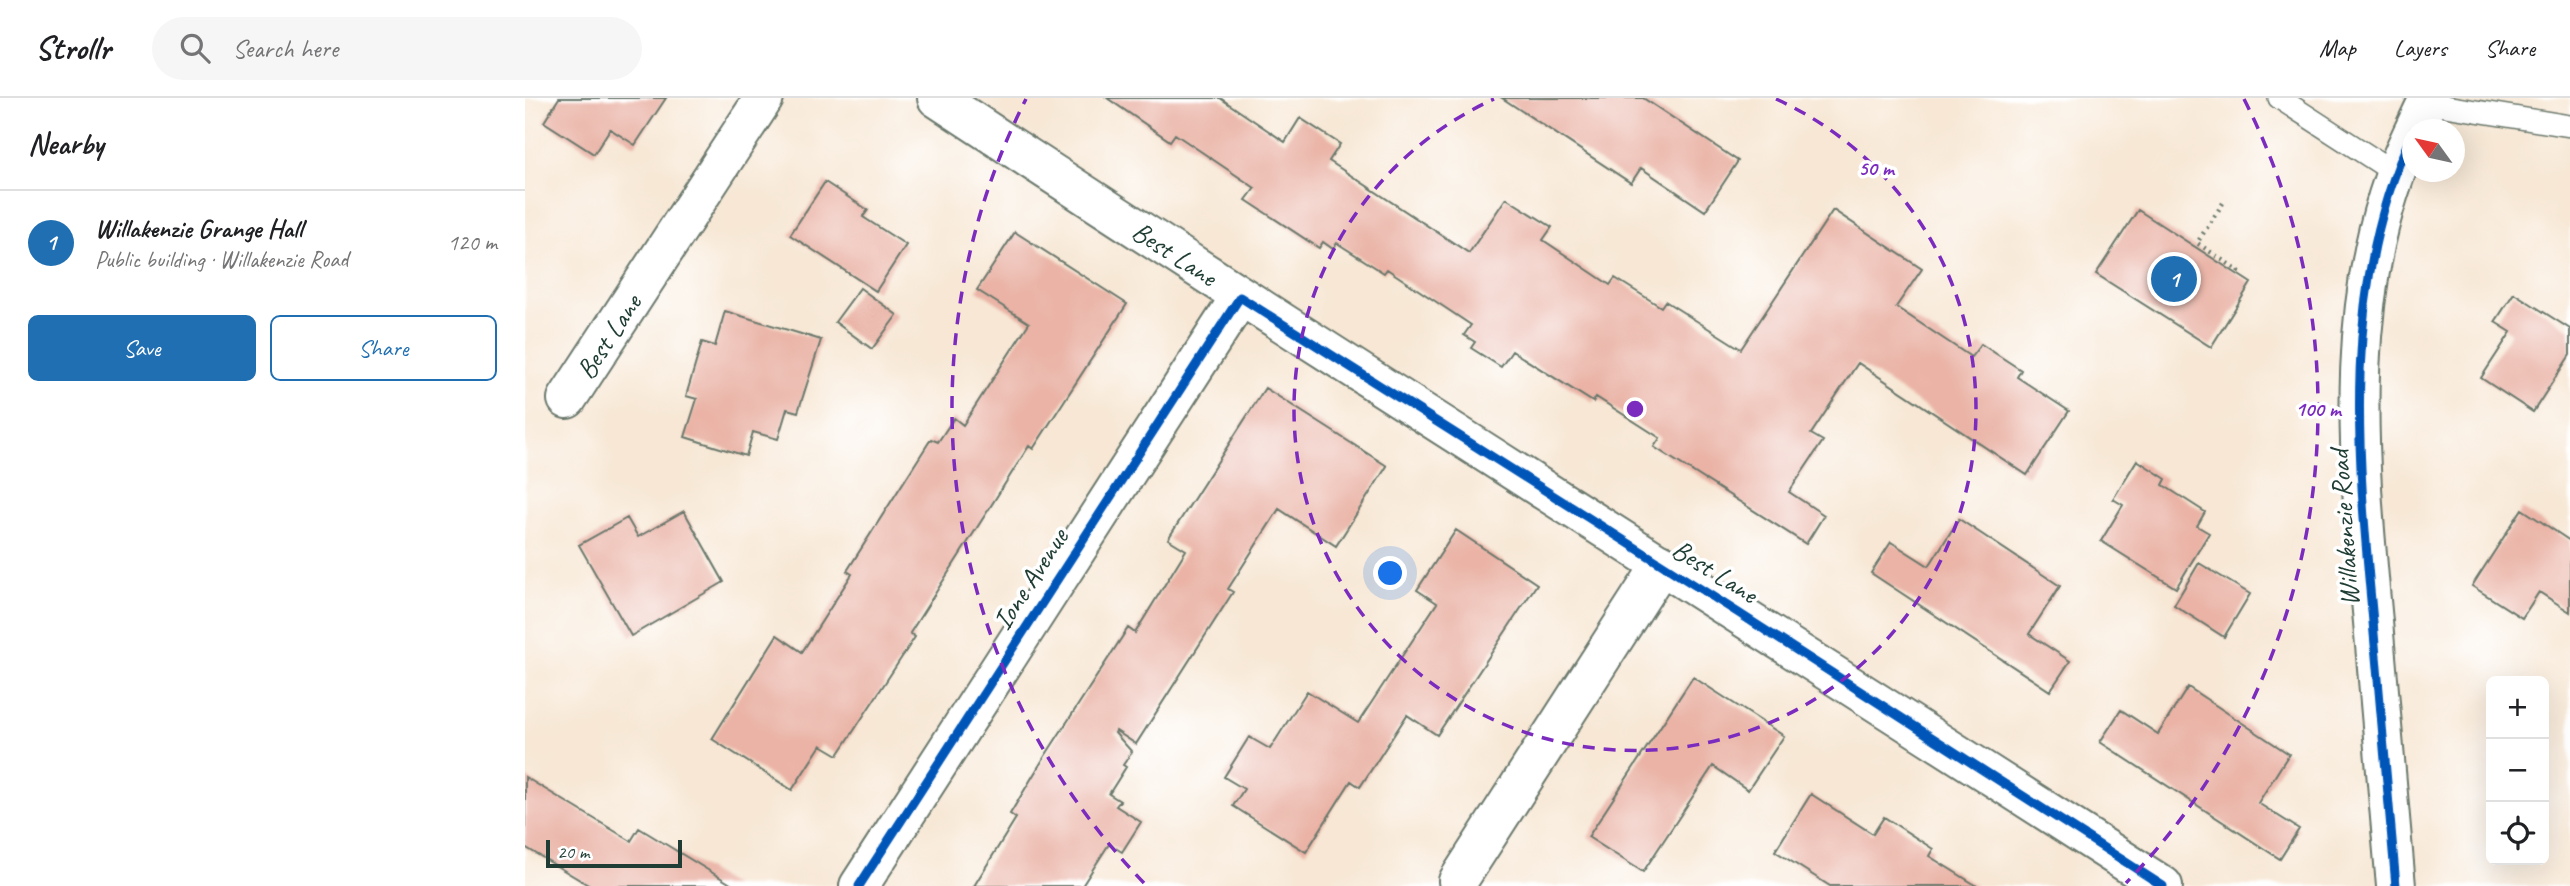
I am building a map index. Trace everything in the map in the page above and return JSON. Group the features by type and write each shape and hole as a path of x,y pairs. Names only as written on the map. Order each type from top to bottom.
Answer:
{"street":[{"name":"Best Lane","path":"567,399 764,98"},
{"name":"Best Lane","path":"937,98 1240,297 2164,886"},
{"name":"Willakenzie Road","path":"2396,886 2366,550 2360,361 2368,285 2378,231 2396,173 2420,116"},
{"name":"Ione Avenue","path":"859,886 1240,297"},
{"name":"Best Lane","path":"1458,881 1662,564"}],"lane":[{"path":"2279,98 2396,173"},
{"path":"2420,116 2570,126"}],"path":[{"path":"2223,203 2197,243 2239,271 2237,274"}],"building":[{"path":"559,98 666,98 635,145 610,129 594,154 544,122"},
{"path":"1107,98 1220,98 1285,142 1300,118 1340,144 1329,161 1469,253 1506,198 1552,227 1543,240 1610,285 1615,278 1661,307 1665,301 1741,349 1833,210 1922,269 1896,307 1971,357 1981,344 2021,370 2017,377 2069,411 2027,475 1858,363 1811,434 1823,441 1789,492 1824,515 1806,544 1654,447 1660,438 1596,397 1593,402 1512,351 1501,367 1471,348 1475,342 1464,335 1471,325 1387,269 1384,273 1337,243 1333,249 1323,242 1319,248 1246,200 1255,188 1175,134 1170,141"},
{"path":"1502,98 1643,98 1738,161 1705,211 1641,168 1631,183"},
{"path":"825,182 868,210 863,217 906,245 876,291 790,235"},
{"path":"2138,210 2251,283 2211,347 2096,274"},
{"path":"1015,232 1127,304 1033,449 1029,446 910,633 915,637 838,755 821,745 792,790 712,739 777,635 802,652 852,574 847,571 931,439 938,442 954,418 963,425 1029,323 977,290"},
{"path":"860,288 897,315 872,349 835,322"},
{"path":"2514,293 2570,329 2570,355 2533,412 2481,378 2511,332 2495,322"},
{"path":"725,311 821,340 798,412 787,409 778,439 753,432 746,456 685,437 697,399 686,396 702,342 715,346"},
{"path":"1265,388 1387,466 1336,546 1279,509 1228,589 1233,592 1136,744 1116,731 1132,752 1109,794 1120,801 1116,806 1141,822 1122,852 1109,844 1082,886 974,886 1016,818 1010,814 1045,756 1128,628 1135,633 1186,550 1168,539"},
{"path":"2137,460 2166,479 2163,485 2205,512 2197,526 2209,533 2176,588 2101,541 2123,505 2113,499"},
{"path":"2522,509 2570,541 2570,612 2539,592 2522,618 2472,586"},
{"path":"684,511 724,582 631,636 579,545 627,518 638,537"},
{"path":"1959,519 2060,586 2029,634 2070,661 2050,691 1871,573 1891,542 1929,566"},
{"path":"1456,530 1537,584 1437,735 1407,715 1360,787 1351,781 1306,852 1233,806 1244,789 1224,777 1249,737 1270,749 1307,691 1358,723 1437,603 1417,590"},
{"path":"2199,563 2250,594 2224,637 2174,605"},
{"path":"1693,677 1784,736 1748,790 1713,766 1643,872 1588,837"},
{"path":"2188,687 2289,754 2258,803 2299,829 2280,859 2100,742 2121,710 2158,734"},
{"path":"525,777 631,841 639,828 734,886 590,886 525,847"},
{"path":"1811,794 1873,834 1884,817 1933,849 1929,856 1977,886 1830,886 1775,851"}],"cycle path":[{"path":"2396,886 2367,561 2360,436 2360,373 2364,311 2374,250 2390,190 2402,160"},
{"path":"859,886 1240,297 2163,886"}],"place":[{"name":"Willakenzie Grange Hall","path":"2174,279"}]}
